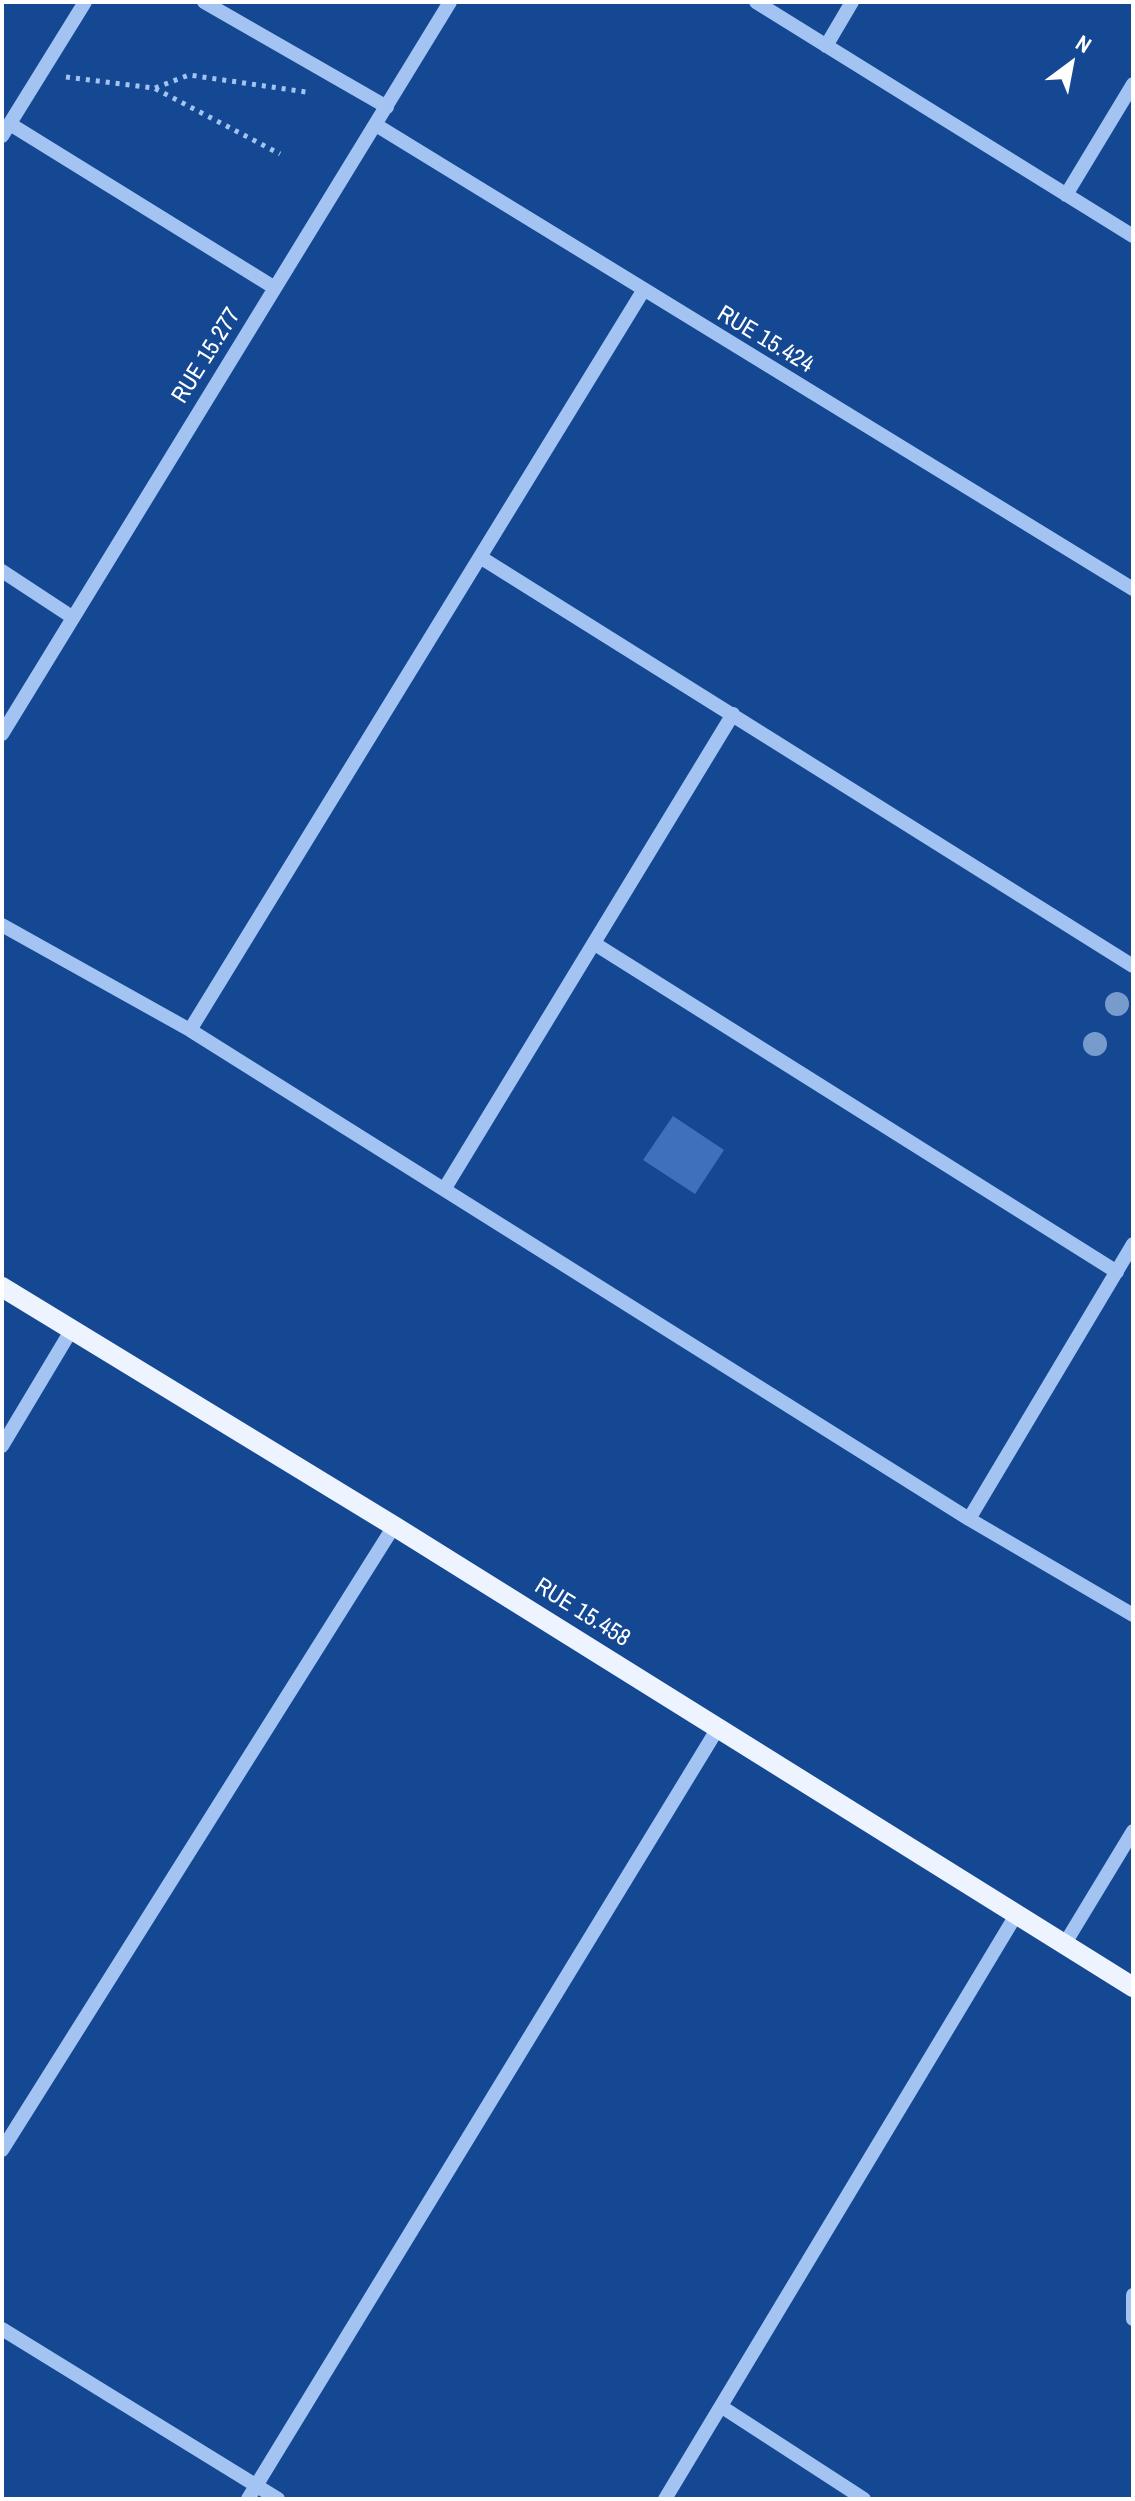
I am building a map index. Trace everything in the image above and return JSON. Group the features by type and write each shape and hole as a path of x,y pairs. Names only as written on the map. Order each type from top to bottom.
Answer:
{"main road":[{"name":"RUE 15.458","path":"2,1287 394,1526 1133,1987"}],"street":[{"path":"85,2 6,130 275,288"},
{"path":"204,2 387,107"},
{"name":"RUE 15.277","path":"2,734 450,2"},
{"path":"756,2 1133,236"},
{"path":"826,46 852,2"},
{"path":"1066,195 1133,84"},
{"name":"RUE 15.424","path":"376,125 1133,589"},
{"path":"190,1030 643,291"},
{"path":"480,557 1133,966"},
{"path":"2,571 72,617"},
{"path":"445,1188 733,714"},
{"path":"2,925 190,1030 969,1519 1133,1615"},
{"path":"595,944 1117,1272"},
{"path":"969,1519 1133,1244"},
{"path":"2,1446 72,1329"},
{"path":"2,2150 394,1526"},
{"path":"248,2499 718,1728"},
{"path":"1064,1945 1133,1831"},
{"path":"665,2499 1016,1915"},
{"path":"1133,2295 1133,2319"},
{"path":"2,2329 278,2499"},
{"path":"722,2407 864,2499"}],"path":[{"path":"41,74 154,88 280,154"},
{"path":"154,88 189,75 313,93"}],"building":[{"path":"673,1116 724,1150 695,1194 643,1160"}]}
